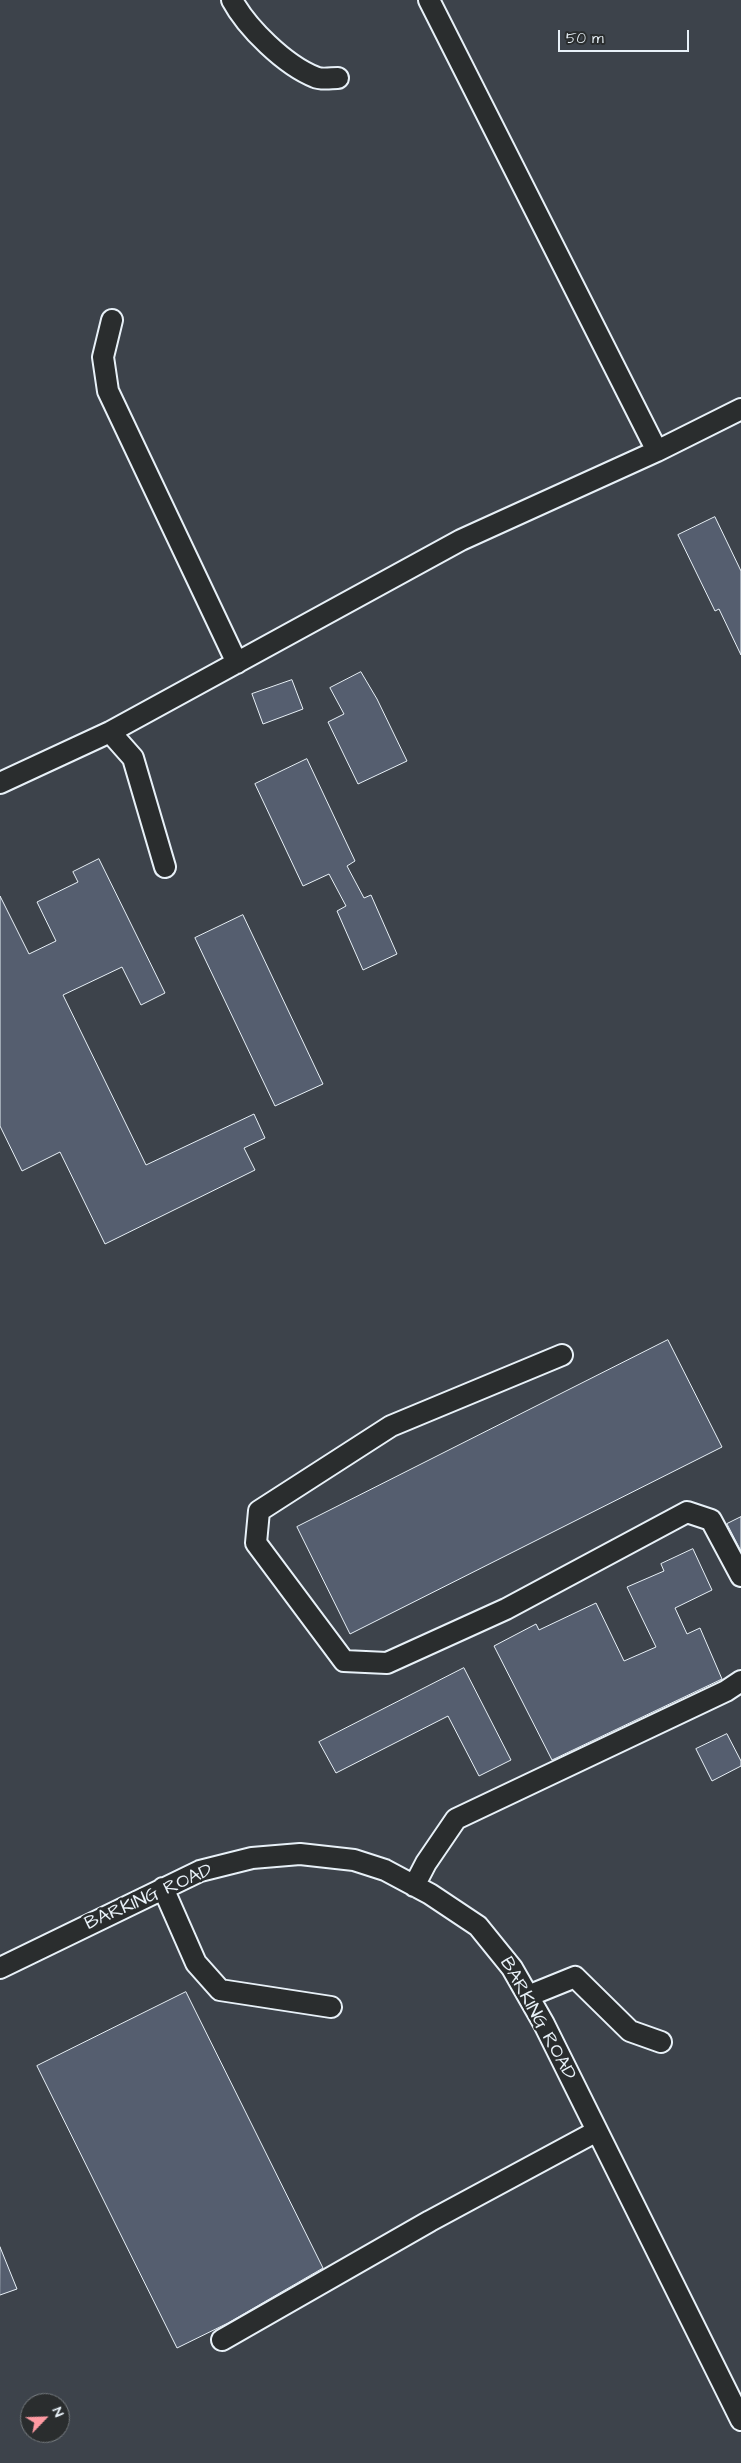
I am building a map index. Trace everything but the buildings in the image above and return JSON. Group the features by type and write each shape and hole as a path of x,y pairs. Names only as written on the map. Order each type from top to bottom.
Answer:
{"street":[{"path":"232,0 241,16 263,40 298,67 316,78 338,78"},
{"path":"428,0 657,452"},
{"path":"112,320 103,357 108,391 237,663"},
{"path":"0,783 110,732 461,540 657,452 741,409"},
{"path":"110,732 132,758 165,867"},
{"path":"562,1355 391,1426 259,1511 256,1543 344,1661 387,1663 506,1609 687,1512 711,1520 741,1576"},
{"path":"414,1886 426,1863 456,1819 726,1691 741,1681"},
{"name":"BARKING ROAD","path":"0,1968 200,1871 252,1858 300,1854 354,1860 385,1870 414,1886 478,1926 512,1968 544,2024 644,2221 741,2420"},
{"path":"163,1888 196,1963 220,1990 331,2007"},
{"path":"528,1996 575,1977 630,2031 661,2042"},
{"path":"222,2340 430,2221 597,2131"}],"shaded area":[{"path":"0,0 741,0 741,2463 0,2463"}]}
